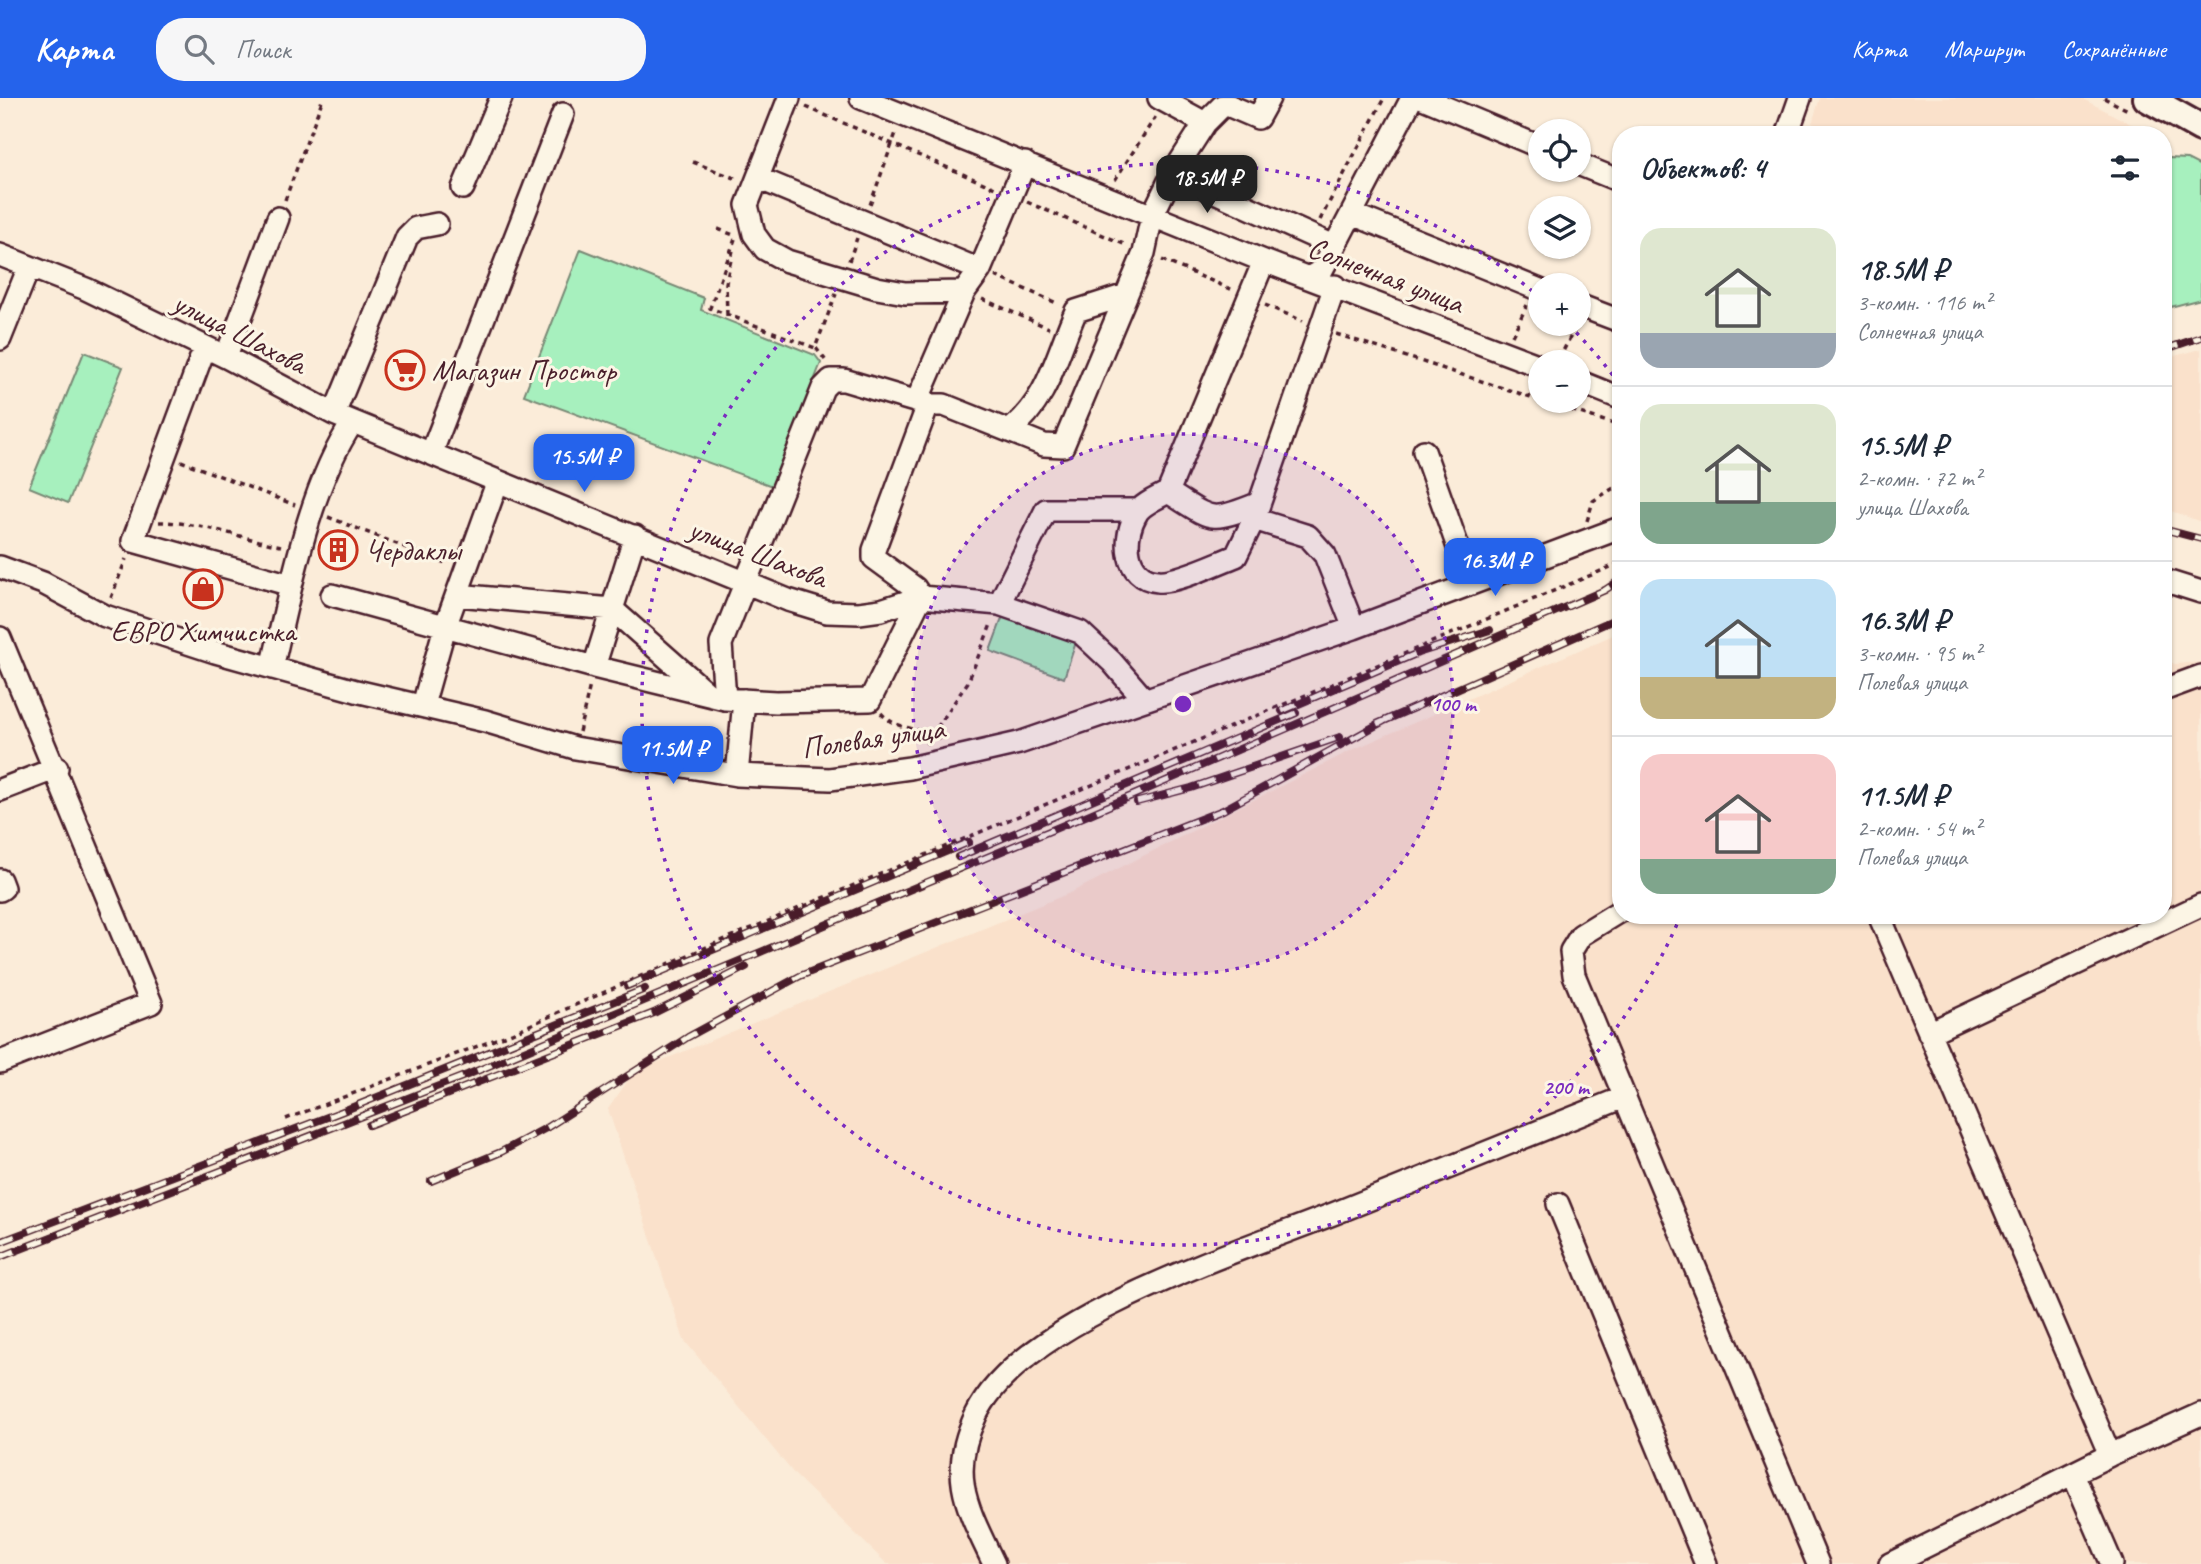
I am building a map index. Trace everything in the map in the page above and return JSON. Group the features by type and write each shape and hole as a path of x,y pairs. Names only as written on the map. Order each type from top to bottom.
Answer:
{"main road":[{"path":"2147,98 2201,128"}],"street":[{"path":"463,188 501,98"},
{"path":"789,98 753,190 754,234 765,249 787,261 905,293 964,292"},
{"name":"Солнечная улица","path":"861,98 1264,261 1528,355"},
{"path":"737,775 721,644 748,583 823,388 831,380 844,380 922,403 944,405 1044,445 1063,446 1144,253 1152,216 1173,173 1205,123 1222,106 1230,106 1258,118 1269,98"},
{"path":"1310,277 1322,270 1412,98"},
{"path":"1423,98 1528,142"},
{"path":"1790,126 1800,98"},
{"path":"1162,100 1205,123"},
{"path":"430,454 563,114"},
{"path":"332,595 594,667 726,698 870,700 921,597 915,587 874,558 874,550 922,403 964,292 981,270 1025,163"},
{"path":"1591,169 1612,178"},
{"path":"1173,173 1334,247"},
{"path":"753,190 863,222 981,270"},
{"path":"1352,214 1528,284"},
{"path":"226,357 278,218"},
{"path":"272,668 291,584 323,477 407,237 416,228 437,224"},
{"name":"улица Шахова","path":"0,255 86,289 343,418 497,483 635,536 706,569 827,612 881,610 921,597 999,604 1080,632 1112,662 1144,699"},
{"path":"999,604 1046,510 1137,510 1168,492 1264,261"},
{"path":"0,339 29,267"},
{"path":"1137,510 1129,535 1128,552 1132,566 1144,579 1162,582 1236,556 1300,391 1335,286"},
{"path":"1009,431 1030,415 1047,385 1076,311 1126,295"},
{"path":"1591,309 1612,318"},
{"path":"205,347 136,532 291,584"},
{"path":"1591,386 1612,395"},
{"path":"1424,451 1471,584"},
{"path":"423,705 445,627 497,483"},
{"path":"1168,492 1205,515 1221,519 1255,512 1308,536 1325,555 1354,628"},
{"name":"Полевая улица","path":"0,568 43,583 105,616 272,668 356,691 423,705 575,748 737,775 830,779 910,768 1020,743 1354,628 1612,531"},
{"path":"594,667 635,536"},
{"path":"2172,583 2201,592"},
{"path":"457,595 612,610 726,698"},
{"path":"0,1062 151,1003 57,768 1,643"},
{"path":"2172,687 2201,676"},
{"path":"0,790 57,768"},
{"path":"0,880 3,888 0,890"},
{"path":"2172,919 2201,905"},
{"path":"1612,916 1581,935 1571,951 1574,975 1622,1098 1818,1564"},
{"path":"1883,924 2110,1455"},
{"path":"1929,1033 2161,924"},
{"path":"994,1564 964,1500 960,1480 962,1454 976,1415 997,1380 1043,1343 1135,1292 1622,1098"},
{"path":"1558,1204 1706,1564"},
{"path":"1890,1564 2110,1455 2201,1414"},
{"path":"2073,1474 2112,1564"}],"path":[{"path":"278,218 323,98"},
{"path":"1311,237 1384,98"},
{"path":"1105,197 1162,100"},
{"path":"693,162 753,190 709,308 816,348 893,143 901,114"},
{"path":"718,229 736,236"},
{"path":"727,315 726,283 736,236"},
{"path":"981,270 1076,311"},
{"path":"964,292 1065,334"},
{"path":"1510,341 1528,306"},
{"path":"1580,413 1612,423"},
{"path":"105,616 136,532 179,522 303,549"},
{"path":"286,1119 512,1033 728,939 1612,566"},
{"path":"910,768 968,682 999,604"},
{"path":"575,748 594,667"},
{"path":"870,700 887,720 932,733 964,756"}],"shaded area":[{"path":"1820,98 2081,98 2135,126 1818,126 1812,123"},
{"path":"2201,349 2201,522 2172,511 2172,357"},
{"path":"1612,636 1612,924 2172,924 2172,663 2201,662 2201,1564 887,1564 795,1475 684,1340 608,1109 634,1072 1072,892 1350,751"}],"green space":[{"path":"2172,158 2187,159 2201,166 2201,299 2172,307"},
{"path":"581,249 704,298 701,310 815,355 821,363 772,486 524,395"},
{"path":"84,352 123,367 68,503 29,487"},
{"path":"1003,616 1076,642 1064,678 990,651"}],"railway":[{"path":"2172,347 2201,337"},
{"path":"2172,531 2201,539"},
{"path":"0,1257 467,1075 1090,814 1612,585"},
{"path":"1377,724 1612,621"},
{"path":"1282,711 1418,653 1490,630"},
{"path":"958,857 1296,713"},
{"path":"431,1181 501,1152 548,1127 688,1037 800,976 1223,810 1384,721"},
{"path":"1137,802 1191,788 1340,737"},
{"path":"627,986 969,842"},
{"path":"369,1125 654,1013 746,967"},
{"path":"0,1242 343,1111 645,989"}],"place":[{"name":"Магазин Простор","path":"405,370"},
{"name":"Чердаклы","path":"338,550"},
{"name":"ЕВРО Химчистка","path":"203,589"}]}
